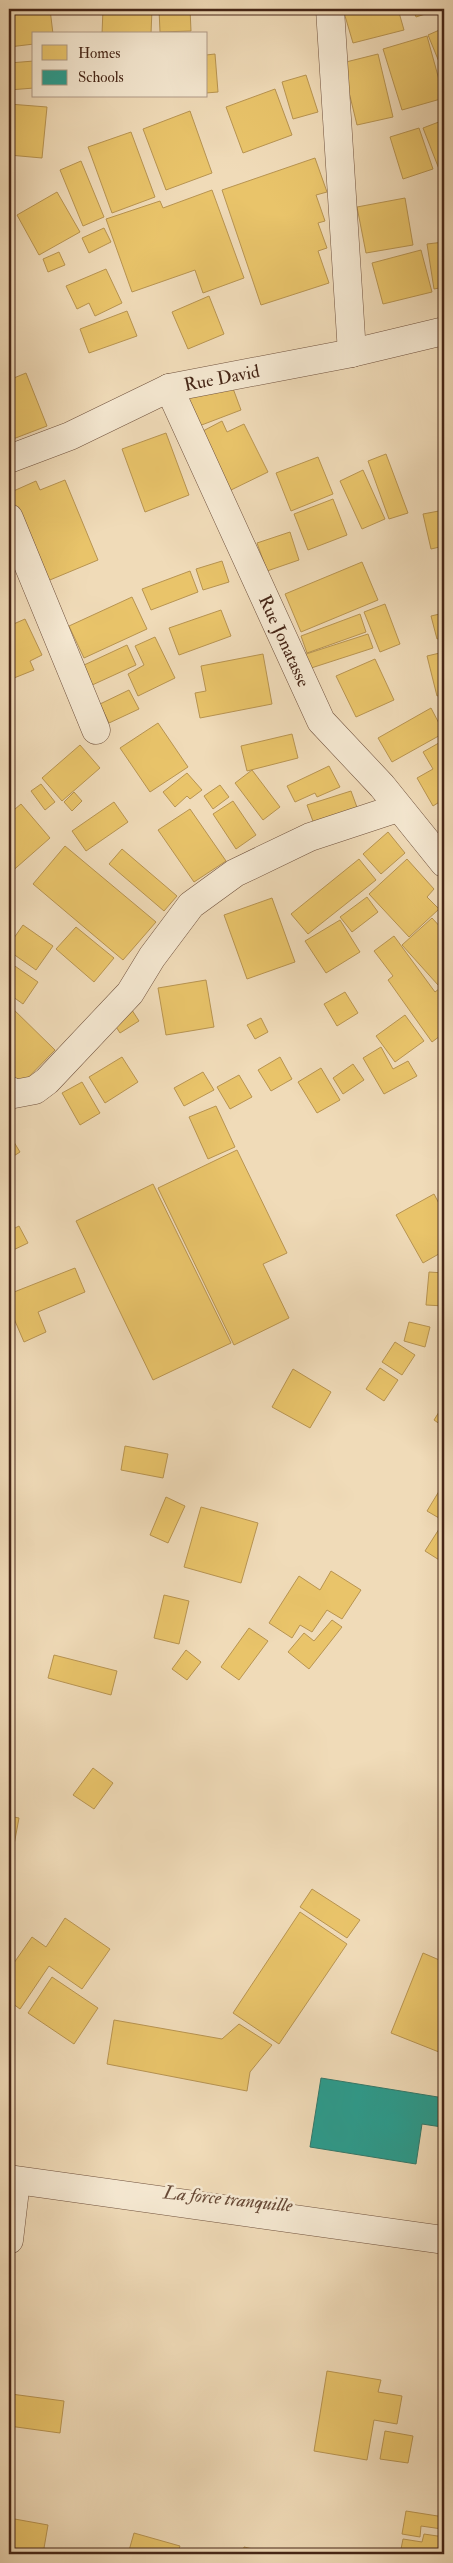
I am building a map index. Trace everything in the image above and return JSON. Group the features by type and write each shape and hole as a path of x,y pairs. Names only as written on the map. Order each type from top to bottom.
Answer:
{"street":[{"path":"330,9 352,353"},
{"name":"Rue David","path":"9,459 70,436 169,388 352,353 444,331"},
{"name":"Rue Jonatasse","path":"169,388 286,649 321,721 382,786 444,863"},
{"path":"9,518 96,730"},
{"path":"9,1090 14,1094 35,1090 46,1081 130,993 152,957 191,906 235,872 310,837 398,808"},
{"path":"9,2240 12,2180 444,2240"}],"building: Homes":[{"path":"9,9 50,9 53,32 32,32 32,44 9,47"},
{"path":"103,9 152,9 151,32 102,32"},
{"path":"159,9 190,9 191,31 160,32"},
{"path":"343,9 398,9 404,30 353,43"},
{"path":"413,9 441,9 416,17"},
{"path":"444,28 444,74 428,35"},
{"path":"427,36 444,98 402,110 383,49"},
{"path":"215,54 218,92 208,93 208,55"},
{"path":"378,54 393,117 357,125 342,63"},
{"path":"32,61 32,88 9,90 9,63"},
{"path":"306,75 318,112 293,119 282,82"},
{"path":"275,89 292,135 243,153 226,107"},
{"path":"9,104 47,107 42,158 9,155"},
{"path":"190,111 212,173 166,190 143,129"},
{"path":"444,120 444,167 439,169 423,128"},
{"path":"419,128 433,169 403,179 390,137"},
{"path":"131,132 155,197 112,213 88,147"},
{"path":"315,158 327,192 316,195 325,221 318,223 327,248 318,251 329,283 261,305 222,190"},
{"path":"81,161 104,217 83,226 60,170"},
{"path":"212,190 244,278 203,293 195,270 132,292 106,219 160,201 163,208"},
{"path":"57,192 80,232 39,255 17,215"},
{"path":"405,198 413,245 366,253 357,207"},
{"path":"104,228 111,242 89,253 82,238"},
{"path":"444,242 444,287 434,289 427,244"},
{"path":"421,250 432,292 383,304 372,263"},
{"path":"59,252 65,265 48,272 43,259"},
{"path":"106,269 122,303 95,316 89,303 77,309 66,286"},
{"path":"209,296 224,334 188,349 172,312"},
{"path":"127,311 137,336 89,353 80,329"},
{"path":"26,373 47,426 13,439 9,427 9,380"},
{"path":"231,383 241,410 199,426 188,398"},
{"path":"222,421 227,432 244,424 268,472 231,490 201,432"},
{"path":"166,433 189,495 145,512 122,449"},
{"path":"386,454 408,513 389,519 368,461"},
{"path":"318,457 333,494 291,511 276,473"},
{"path":"363,470 385,519 362,529 340,481"},
{"path":"65,480 98,560 45,582 9,493 36,481 40,490"},
{"path":"333,499 347,535 308,550 294,514"},
{"path":"444,510 444,546 431,549 423,514"},
{"path":"290,532 299,560 267,571 257,543"},
{"path":"222,561 229,582 203,590 196,569"},
{"path":"362,562 378,600 301,632 285,594"},
{"path":"190,571 198,592 151,610 142,589"},
{"path":"132,597 147,629 84,658 69,626"},
{"path":"385,604 400,644 380,652 364,612"},
{"path":"221,610 231,636 179,655 169,628"},
{"path":"444,613 444,637 437,639 431,616"},
{"path":"360,614 366,632 307,653 301,636"},
{"path":"25,619 42,655 30,661 34,670 9,680 9,626"},
{"path":"368,634 373,648 305,670 300,656"},
{"path":"155,637 175,678 138,696 128,674 144,665 135,646"},
{"path":"127,645 136,665 90,686 82,666"},
{"path":"444,652 444,694 437,696 427,656"},
{"path":"263,654 272,704 200,718 195,693 206,691 201,666"},
{"path":"375,659 394,700 356,717 336,676"},
{"path":"129,690 139,709 109,723 100,704"},
{"path":"431,708 444,733 392,762 378,738"},
{"path":"158,723 188,767 150,792 120,748"},
{"path":"292,734 298,758 247,771 241,746"},
{"path":"444,740 444,799 433,806 417,778 433,769 423,752"},
{"path":"80,745 100,768 62,801 42,778"},
{"path":"329,766 340,787 317,797 315,793 295,802 287,786"},
{"path":"252,770 280,807 263,820 235,783"},
{"path":"187,773 202,790 190,799 187,796 175,807 163,792"},
{"path":"41,784 55,802 45,810 31,791"},
{"path":"220,785 229,797 213,809 204,796"},
{"path":"351,791 358,810 314,824 307,805"},
{"path":"74,792 82,801 72,811 64,802"},
{"path":"233,801 256,835 236,849 213,814"},
{"path":"114,802 128,822 86,851 72,831"},
{"path":"21,804 50,838 9,874 9,814"},
{"path":"190,809 226,861 194,882 158,830"},
{"path":"388,832 405,853 381,874 363,854"},
{"path":"65,846 156,922 123,960 33,884"},
{"path":"122,849 177,896 164,911 109,864"},
{"path":"359,859 376,880 308,934 291,914"},
{"path":"407,859 434,889 427,897 439,909 409,937 369,894"},
{"path":"367,897 378,912 352,932 340,917"},
{"path":"272,898 295,962 247,979 224,915"},
{"path":"432,918 444,931 444,979 438,985 402,945"},
{"path":"340,920 360,952 326,973 305,941"},
{"path":"23,925 53,946 36,970 9,951 9,945"},
{"path":"76,927 114,958 94,982 56,949"},
{"path":"394,936 435,992 444,985 444,1033 432,1042 388,980 393,976 374,951"},
{"path":"9,962 38,982 23,1004 9,994"},
{"path":"206,980 214,1027 166,1035 158,988"},
{"path":"345,992 358,1013 337,1026 324,1004"},
{"path":"9,1005 55,1050 19,1087 9,1077"},
{"path":"130,1007 139,1021 120,1033 111,1019"},
{"path":"405,1015 424,1041 395,1062 376,1036"},
{"path":"261,1018 268,1032 255,1039 247,1025"},
{"path":"381,1047 393,1069 408,1061 417,1076 384,1094 363,1058"},
{"path":"122,1057 138,1082 105,1103 89,1077"},
{"path":"280,1057 292,1079 271,1091 258,1070"},
{"path":"353,1064 364,1080 343,1094 333,1078"},
{"path":"321,1068 340,1100 317,1113 298,1082"},
{"path":"203,1072 214,1090 184,1106 174,1088"},
{"path":"239,1075 252,1097 230,1109 217,1087"},
{"path":"82,1082 100,1113 80,1125 62,1093"},
{"path":"216,1106 235,1147 208,1159 189,1117"},
{"path":"9,1134 20,1152 9,1159"},
{"path":"237,1150 287,1253 263,1264 289,1318 234,1345 158,1188"},
{"path":"153,1184 231,1343 153,1380 76,1221"},
{"path":"434,1194 444,1213 444,1251 423,1263 396,1215"},
{"path":"19,1226 28,1243 9,1252 9,1231"},
{"path":"75,1268 85,1292 38,1312 46,1332 24,1342 9,1307 9,1294"},
{"path":"429,1272 444,1273 444,1306 426,1305"},
{"path":"409,1322 430,1327 425,1347 404,1341"},
{"path":"395,1342 415,1355 402,1375 382,1362"},
{"path":"380,1368 398,1380 384,1401 366,1389"},
{"path":"293,1369 331,1392 310,1428 272,1407"},
{"path":"444,1404 444,1427 434,1420"},
{"path":"125,1446 168,1454 163,1478 121,1470"},
{"path":"444,1483 444,1521 427,1511"},
{"path":"166,1497 185,1506 168,1543 150,1535"},
{"path":"201,1507 258,1523 241,1583 184,1567"},
{"path":"441,1526 444,1528 444,1563 425,1551"},
{"path":"331,1571 361,1590 342,1619 327,1610 312,1632 300,1625 292,1638 269,1623 299,1576 320,1590"},
{"path":"164,1595 189,1601 179,1644 154,1638"},
{"path":"332,1620 342,1627 309,1669 288,1652 304,1633 314,1641"},
{"path":"249,1628 268,1641 239,1680 221,1667"},
{"path":"186,1650 201,1662 187,1680 172,1669"},
{"path":"54,1655 117,1671 111,1695 48,1678"},
{"path":"93,1768 113,1783 94,1809 73,1795"},
{"path":"9,1816 19,1818 11,1861 9,1860"},
{"path":"312,1889 360,1920 347,1938 300,1907"},
{"path":"300,1912 347,1944 279,2044 233,2013"},
{"path":"65,1918 110,1949 82,1989 49,1966 20,2009 9,2001 9,1970 32,1937 46,1947"},
{"path":"423,1953 444,1962 444,2054 391,2033"},
{"path":"52,1977 98,2008 74,2044 28,2013"},
{"path":"114,2020 222,2039 239,2024 272,2045 250,2072 247,2091 107,2064"},
{"path":"444,2156 444,2188 439,2187"},
{"path":"327,2371 381,2380 378,2392 402,2396 397,2424 374,2420 367,2460 314,2451"},
{"path":"11,2394 64,2401 60,2433 9,2426"},
{"path":"385,2431 413,2436 408,2463 380,2459"},
{"path":"406,2511 444,2517 442,2529 421,2526 420,2537 402,2534"},
{"path":"9,2518 48,2525 43,2554 9,2547"},
{"path":"134,2533 180,2546 177,2554 128,2554"},
{"path":"424,2534 444,2537 444,2554 400,2554 403,2539 422,2542"},
{"path":"244,2547 276,2554 242,2554"}],"building: Schools":[{"path":"321,2078 444,2098 442,2127 422,2124 416,2164 310,2147"}],"water label":[{"name":"La force tranquille","path":"228,2198"}]}
